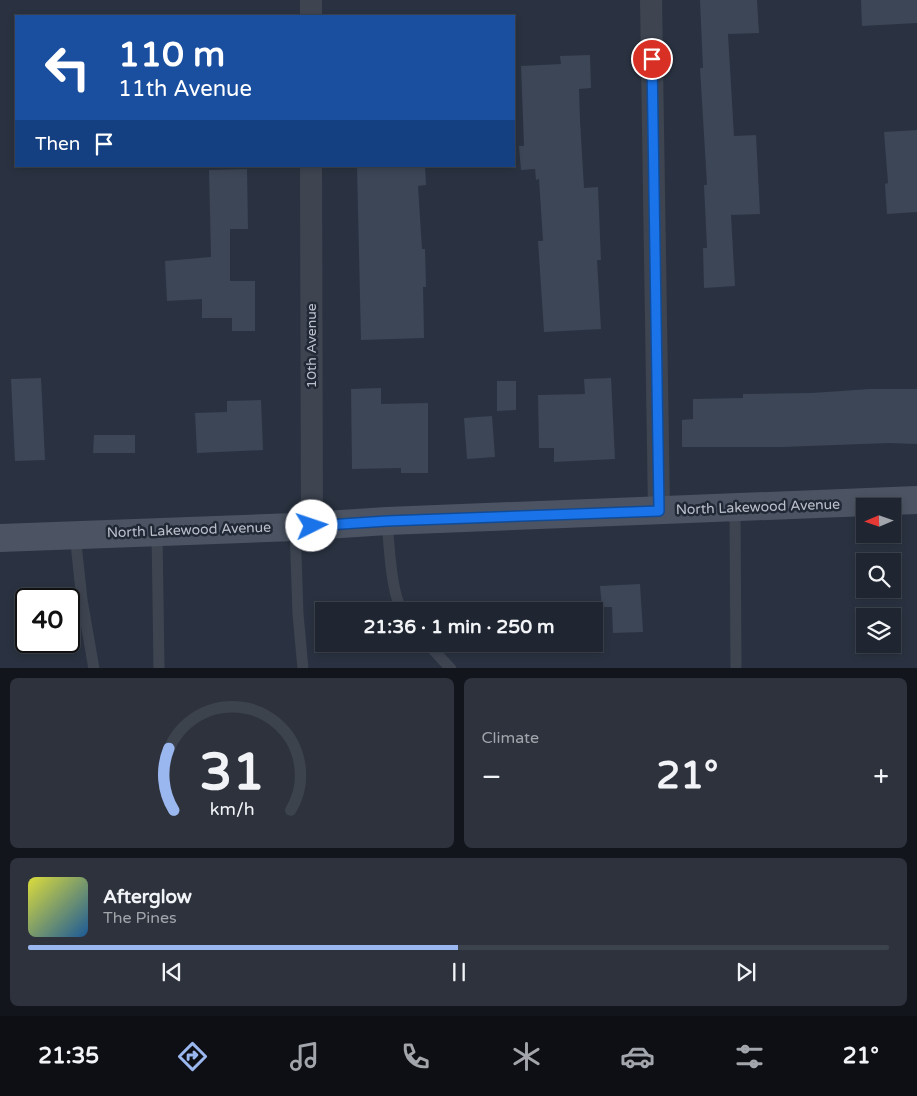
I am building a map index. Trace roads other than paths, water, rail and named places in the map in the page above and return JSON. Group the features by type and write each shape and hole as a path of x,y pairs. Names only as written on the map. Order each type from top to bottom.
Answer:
{"street":[{"path":"311,0 311,15"},
{"path":"651,0 659,511"},
{"name":"10th Avenue","path":"304,527 311,167"},
{"name":"North Lakewood Avenue","path":"0,538 304,527 387,521 917,500"}],"lane":[{"path":"735,508 736,668"},
{"path":"387,521 393,576 398,602"},
{"path":"303,668 298,614 304,527"},
{"path":"157,531 159,668"},
{"path":"75,534 82,600 94,668"},
{"path":"436,652 451,668"}]}
